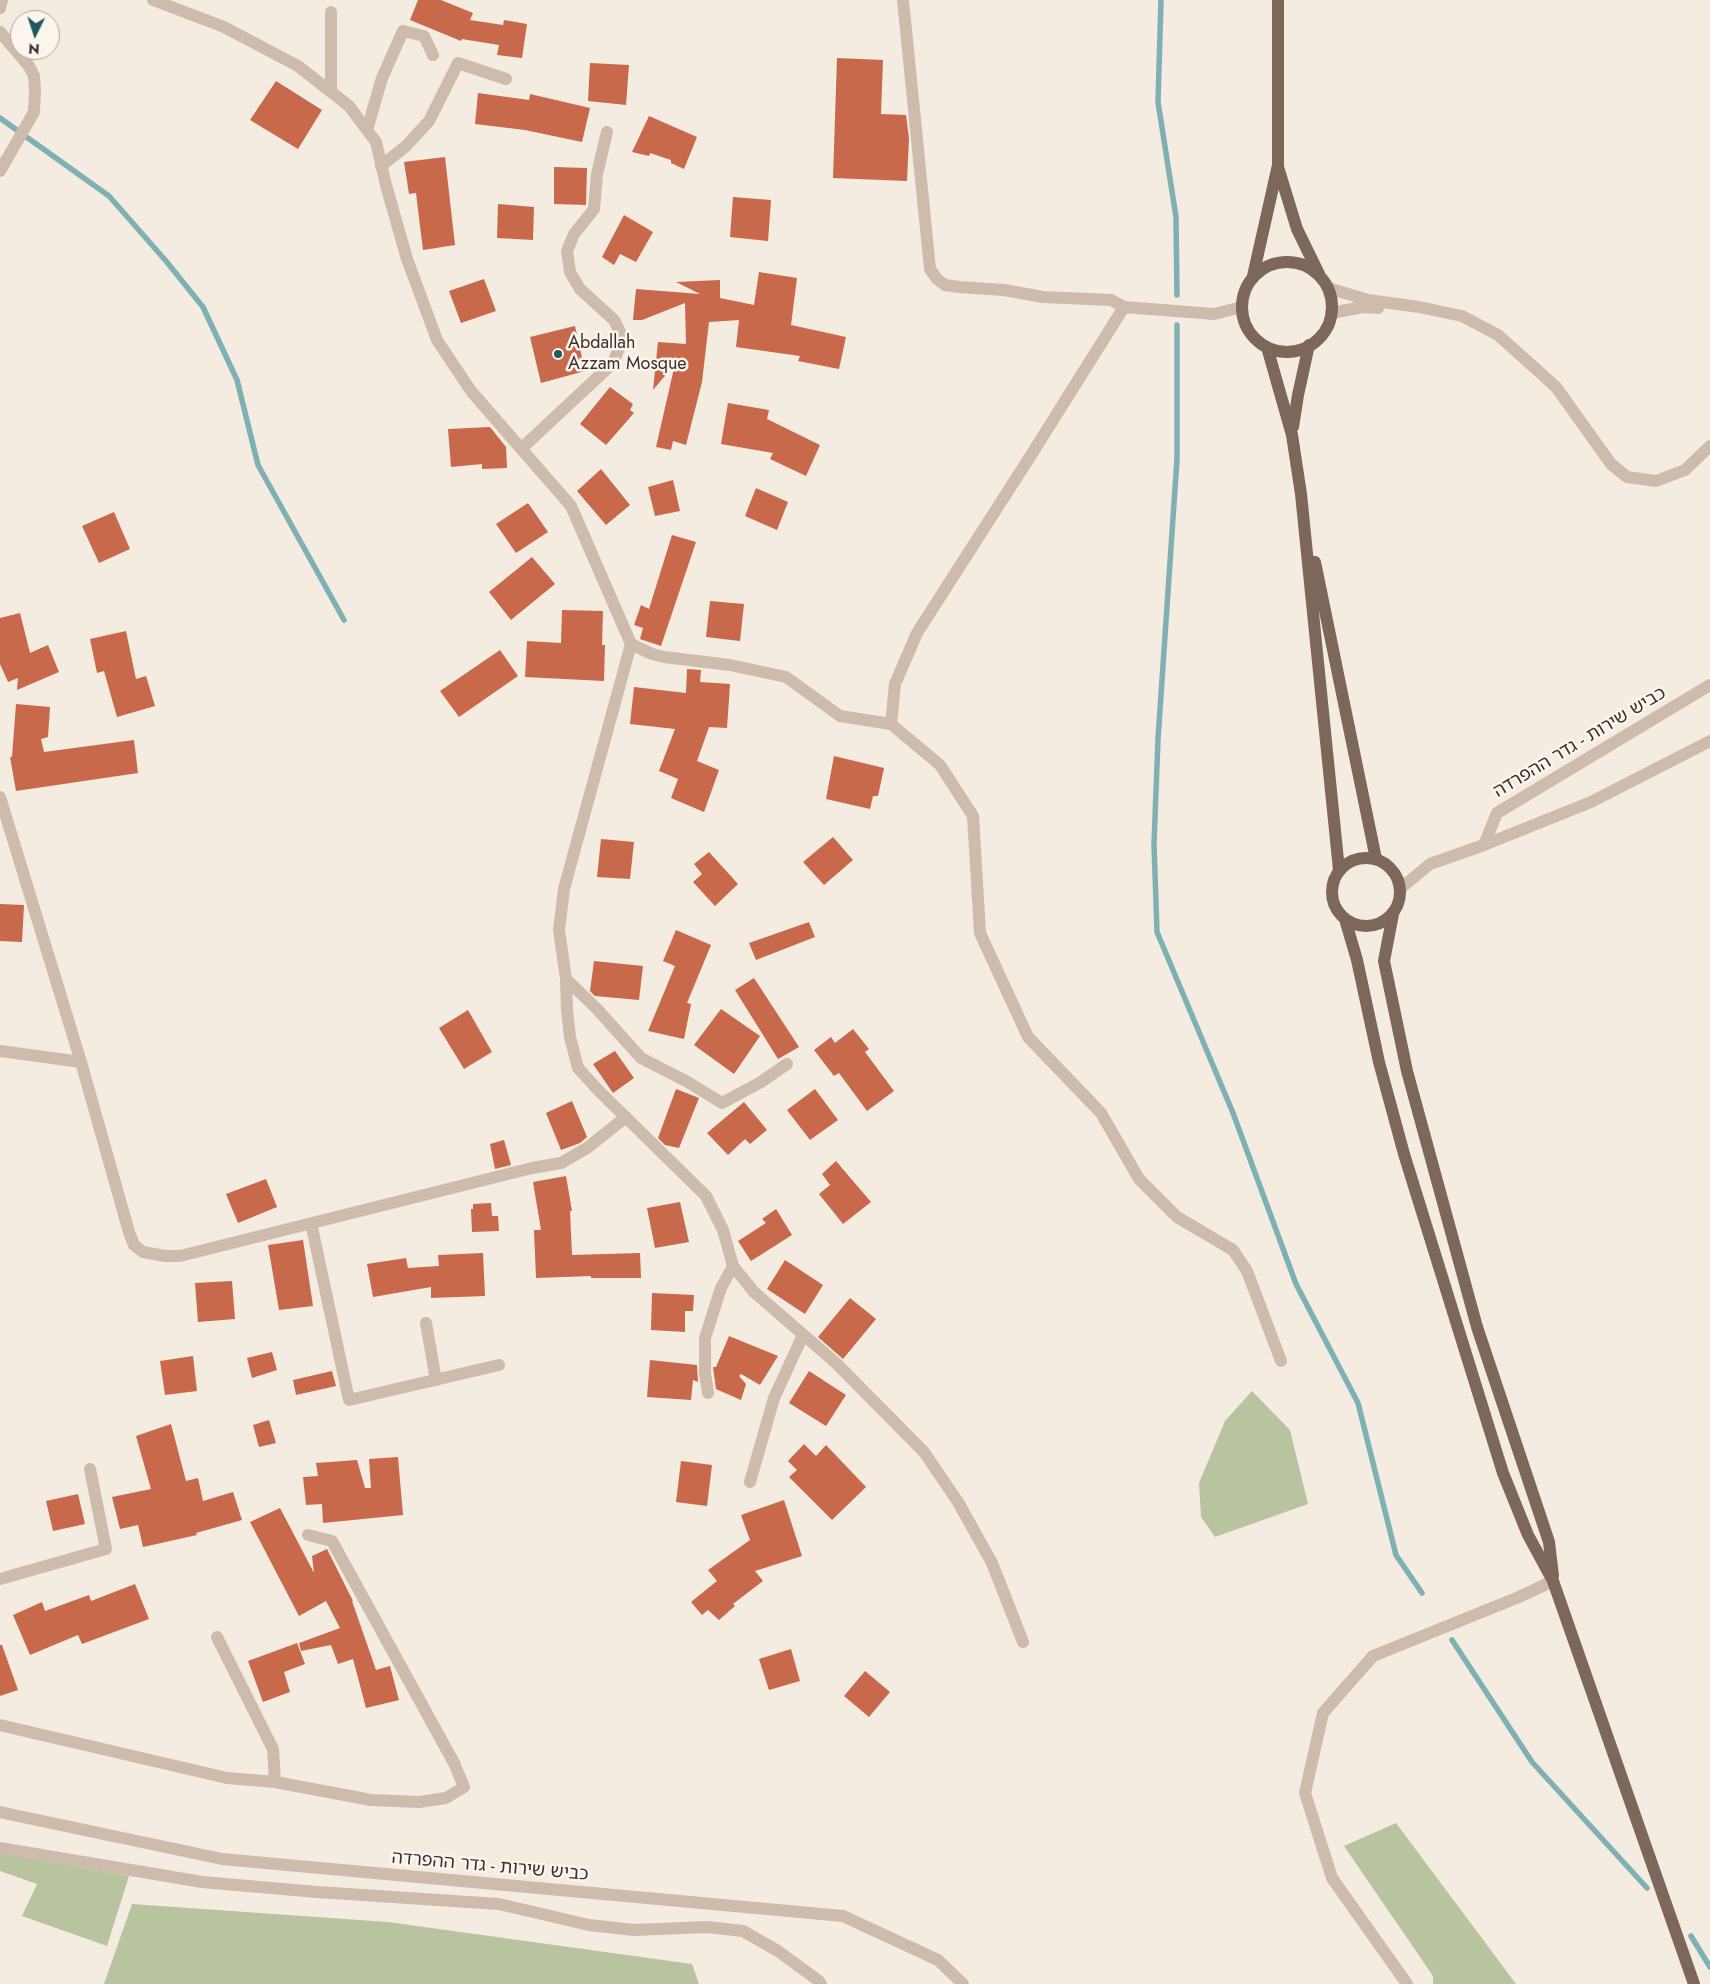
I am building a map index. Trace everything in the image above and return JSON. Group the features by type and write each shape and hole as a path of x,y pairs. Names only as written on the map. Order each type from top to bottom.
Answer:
{"main road":[{"path":"1253,276 1278,165 1278,0"},
{"path":"1278,165 1297,229 1324,283 1331,300 1331,313 1327,326 1320,337 1309,346 1296,350 1281,351 1267,347 1256,339 1247,328 1242,314 1246,286 1253,276 1265,267 1279,262 1294,262 1309,268 1324,283"},
{"path":"1292,435 1298,395 1309,346"},
{"path":"1267,347 1292,435 1301,494 1339,870"},
{"path":"1301,494 1376,859"},
{"path":"1393,914 1383,922 1370,926 1357,925 1345,919 1336,909 1332,896 1333,883 1339,870 1350,862 1362,858 1376,859 1388,865 1396,876 1401,888 1400,902 1393,914 1384,961 1407,1072 1478,1327 1549,1542 1553,1581"},
{"path":"1345,919 1357,960 1379,1062 1404,1154 1503,1473 1528,1535 1553,1581 1694,1984"},
{"path":"1404,1154 1413,1156 1422,1154 1427,1148"}],"street":[{"path":"0,8 2,0"},
{"path":"153,0 179,4 298,66 350,106 376,142 407,259 437,340 471,391 571,506 632,644 564,889 559,930 566,979 570,1037 578,1068 706,1196 723,1230 734,1266 754,1292 836,1363 924,1452 958,1502 992,1563 1023,1642"},
{"path":"904,0 930,268 937,279 946,285 1004,290 1043,298 1111,300 1124,307 1214,314 1242,306"},
{"path":"331,12 331,91"},
{"path":"367,130 382,78 403,30 424,36 433,55"},
{"path":"0,32 29,66 34,76 35,91 34,112 0,171"},
{"path":"382,166 406,146 429,121 458,63 506,79"},
{"path":"522,448 613,363 623,338 614,320 580,289 570,272 567,251 574,234 594,209 596,174 607,132"},
{"path":"1324,283 1368,300 1419,307 1462,316 1498,335 1556,387 1611,464 1627,477 1656,481 1678,473 1685,470 1710,446"},
{"path":"891,724 895,684 917,633 1124,307"},
{"path":"1331,313 1362,307 1411,310 1448,318 1498,335"},
{"path":"632,644 664,657 730,665 786,677 840,716 891,724 940,765 973,816 980,933 1028,1037 1101,1114 1139,1179 1177,1217 1233,1250 1247,1271 1281,1362"},
{"name":"כביש שירות - גדר ההפרדה","path":"1484,845 1497,813 1710,686"},
{"path":"1401,888 1430,864 1484,845 1591,802 1710,741"},
{"path":"0,797 81,1062 129,1232 134,1245 143,1252 165,1256 180,1256 523,1170 561,1163 587,1148 626,1117"},
{"path":"566,979 597,1008 641,1058 686,1081 722,1104 761,1082 787,1064"},
{"path":"0,1052 81,1062"},
{"path":"311,1223 349,1400 499,1365"},
{"path":"708,1393 705,1374 705,1338 721,1288 734,1266"},
{"path":"426,1323 436,1380"},
{"path":"750,1482 774,1398 803,1335"},
{"path":"0,1579 106,1549 90,1469"},
{"path":"0,1725 227,1778 275,1782 370,1800 419,1802 446,1798 464,1787 454,1763 332,1541 308,1535"},
{"path":"1407,1984 1332,1878 1305,1793 1322,1713 1373,1656 1519,1597 1553,1581"},
{"path":"217,1637 273,1750 275,1782"},
{"name":"כביש שירות - גדר ההפרדה","path":"0,1812 222,1859 843,1916 938,1960 963,1984"},
{"path":"0,1848 202,1882 499,1904 590,1925 634,1930 707,1927 743,1930 778,1951 819,1981 820,1984"}],"green space":[{"path":"1252,1391 1290,1430 1308,1504 1215,1537 1201,1517 1199,1483 1225,1421"},
{"path":"1396,1823 1516,1984 1433,1984 1433,1976 1344,1846"},
{"path":"0,1853 129,1876 107,1946 22,1916 37,1884 0,1871"},
{"path":"132,1904 388,1922 692,1964 699,1984 104,1984"}],"building":[{"path":"418,0 441,0 473,13 470,20 503,25 504,20 527,24 522,58 497,55 499,45 462,39 461,41 410,20"},
{"path":"837,58 883,60 881,114 906,115 909,138 907,181 833,178"},
{"path":"590,63 629,65 626,105 588,101"},
{"path":"276,81 322,110 298,149 250,120"},
{"path":"478,93 529,100 530,94 590,108 582,142 525,130 475,124"},
{"path":"649,116 697,137 684,169 671,163 671,160 650,153 649,156 632,152"},
{"path":"445,157 455,245 423,250 416,193 409,194 404,162"},
{"path":"554,167 587,168 586,205 554,204"},
{"path":"733,197 771,200 768,241 730,237"},
{"path":"498,204 534,207 533,240 497,238"},
{"path":"624,215 653,232 636,262 620,254 614,265 602,257"},
{"path":"759,272 797,278 791,325 846,337 839,369 798,361 800,356 736,347 739,320 709,322 702,382 686,445 673,441 671,450 656,447 675,364 653,390 658,342 686,344 685,303 642,320 633,320 636,289 700,294 676,282 720,280 720,298 754,305"},
{"path":"484,279 496,311 461,323 449,291"},
{"name":"Abdallah Azzam Mosque","path":"575,326 585,371 541,383 530,337"},
{"path":"610,387 633,404 630,410 634,413 606,445 580,424"},
{"path":"728,403 769,410 767,419 820,445 806,476 770,459 773,453 721,444"},
{"path":"490,427 506,447 507,468 482,469 482,464 451,467 448,429"},
{"path":"601,469 630,505 606,525 577,491"},
{"path":"673,480 680,511 655,516 648,487"},
{"path":"756,488 788,502 777,530 745,516"},
{"path":"528,503 548,532 516,553 496,524"},
{"path":"114,512 130,549 99,563 82,526"},
{"path":"672,535 696,542 661,646 640,639 643,628 634,625 641,605 649,609"},
{"path":"532,557 555,584 511,620 489,592"},
{"path":"710,601 744,604 740,641 706,637"},
{"path":"562,610 603,611 602,645 605,645 604,681 525,677 527,641 561,643"},
{"path":"20,613 30,653 48,645 59,672 17,690 18,678 8,682 0,664 0,618"},
{"path":"126,631 136,679 146,676 155,706 117,717 104,671 97,673 90,639"},
{"path":"500,650 518,676 459,717 440,691"},
{"path":"687,669 701,670 700,682 730,684 727,728 709,727 697,761 719,770 704,812 671,798 678,779 659,771 675,729 630,724 634,687 686,693"},
{"path":"16,704 50,707 48,737 41,739 44,752 134,740 138,773 16,791 10,757 12,757"},
{"path":"834,756 884,768 878,796 873,796 870,809 826,799"},
{"path":"833,837 853,860 824,885 803,862"},
{"path":"601,839 634,842 630,879 597,877"},
{"path":"709,852 738,884 715,906 693,882 702,874 694,864"},
{"path":"0,904 24,905 22,942 0,941"},
{"path":"809,922 815,937 756,960 749,943"},
{"path":"676,930 711,945 687,1003 691,1004 684,1039 648,1031 675,966 663,961"},
{"path":"594,961 643,966 639,1000 595,996 590,991"},
{"path":"754,978 799,1047 778,1059 735,990"},
{"path":"721,1009 760,1036 734,1074 694,1045"},
{"path":"468,1010 492,1052 464,1069 439,1028"},
{"path":"853,1029 869,1049 865,1052 894,1091 867,1111 839,1073 834,1076 814,1050 831,1037 835,1043"},
{"path":"615,1051 634,1078 613,1093 593,1064"},
{"path":"676,1089 699,1098 679,1148 665,1145 658,1138"},
{"path":"815,1089 838,1120 810,1140 787,1110"},
{"path":"572,1101 587,1137 580,1143 561,1150 546,1113"},
{"path":"744,1102 767,1130 750,1144 745,1139 728,1155 707,1133"},
{"path":"504,1140 511,1165 495,1169 490,1144"},
{"path":"836,1161 871,1202 843,1224 819,1194 830,1185 822,1174"},
{"path":"566,1176 572,1211 570,1211 572,1255 640,1253 641,1278 591,1278 591,1276 536,1278 534,1230 541,1230 533,1182"},
{"path":"266,1179 277,1207 238,1223 226,1194"},
{"path":"680,1202 689,1242 655,1248 647,1208"},
{"path":"491,1203 492,1216 498,1216 499,1231 472,1232 471,1209 473,1209 473,1204"},
{"path":"776,1209 792,1235 751,1261 738,1241 766,1223 762,1219"},
{"path":"303,1240 313,1306 279,1310 268,1245"},
{"path":"483,1253 485,1296 431,1298 431,1287 373,1297 367,1264 406,1258 408,1268 439,1266 438,1255"},
{"path":"785,1260 823,1285 805,1314 767,1289"},
{"path":"232,1281 235,1319 198,1322 195,1283"},
{"path":"652,1293 694,1295 693,1311 685,1311 685,1332 651,1330"},
{"path":"850,1298 876,1319 843,1359 818,1337"},
{"path":"729,1336 778,1356 760,1385 741,1374 739,1376 746,1384 741,1400 716,1389 713,1367 716,1367"},
{"path":"272,1352 277,1370 252,1378 247,1358"},
{"path":"193,1356 197,1391 165,1395 160,1361"},
{"path":"650,1360 697,1365 698,1382 693,1380 691,1400 647,1397"},
{"path":"332,1371 336,1386 296,1395 293,1380"},
{"path":"809,1371 846,1395 826,1426 789,1403"},
{"path":"269,1420 276,1443 259,1447 253,1425"},
{"path":"171,1424 186,1481 198,1478 203,1501 233,1492 242,1520 196,1533 197,1535 143,1547 138,1525 120,1529 112,1497 151,1489 136,1436"},
{"path":"804,1444 816,1456 826,1445 866,1487 832,1520 789,1477 797,1470 788,1461"},
{"path":"398,1457 403,1515 323,1523 322,1504 306,1505 303,1477 318,1476 316,1463 357,1460 365,1488 371,1488 369,1459"},
{"path":"681,1461 712,1465 707,1506 676,1502"},
{"path":"78,1494 85,1524 53,1531 46,1501"},
{"path":"784,1500 802,1556 755,1571 763,1581 733,1604 735,1606 719,1620 708,1610 702,1615 691,1602 717,1581 708,1570 750,1540 741,1515"},
{"path":"280,1508 314,1573 312,1556 327,1549 353,1601 376,1670 390,1666 399,1700 366,1708 353,1659 338,1664 331,1645 301,1651 299,1643 340,1628 326,1601 299,1616 250,1522"},
{"path":"135,1584 149,1619 82,1644 78,1635 30,1655 13,1615 42,1602 45,1611 89,1595 91,1601"},
{"path":"297,1643 305,1664 284,1672 290,1692 263,1702 248,1661"},
{"path":"0,1645 2,1645 18,1690 0,1696"},
{"path":"791,1649 800,1681 769,1690 759,1659"},
{"path":"865,1671 890,1692 869,1717 844,1696"}],"waterway":[{"path":"1161,0 1158,102 1176,217 1177,295"},
{"path":"0,118 109,196 203,307 237,380 258,465 344,620"},
{"path":"1177,325 1177,459 1158,739 1154,844 1157,932 1233,1113 1296,1284 1358,1403 1396,1555 1422,1593"},
{"path":"1452,1640 1532,1762 1647,1888"},
{"path":"1691,1936 1710,1967"}],"place":[{"name":"Abdallah Azzam Mosque","path":"558,354"}]}
